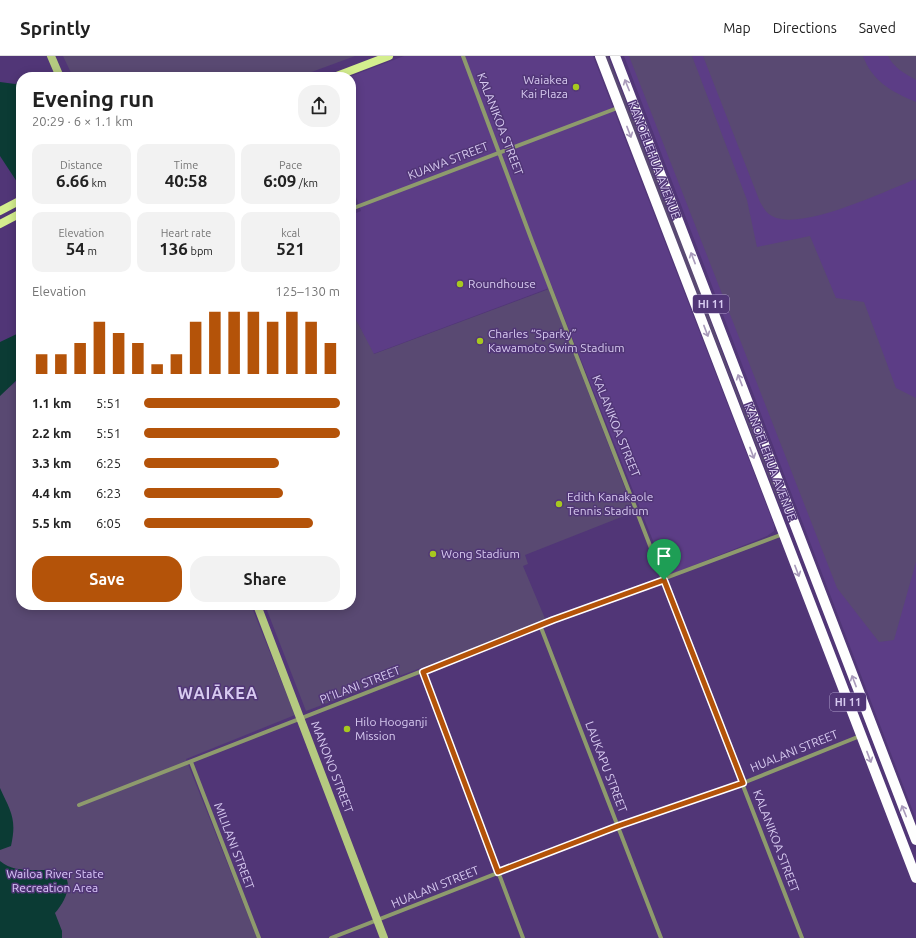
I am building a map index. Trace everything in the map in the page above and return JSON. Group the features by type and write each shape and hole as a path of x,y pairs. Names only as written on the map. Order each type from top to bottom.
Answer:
{"highway":[{"name":"KANOELEHUA AVENUE","path":"600,56 916,878"},
{"name":"KANOELEHUA AVENUE","path":"615,56 916,840"},
{"path":"785,499 786,525 783,534 791,537 803,547"}],"main road":[{"path":"347,72 389,56"},
{"path":"0,211 16,203"},
{"path":"0,224 16,216"}],"street":[{"path":"51,56 58,72"},
{"name":"KALANIKOA STREET","path":"463,56 532,241 802,938"},
{"name":"KUAWA STREET","path":"356,208 620,107"},
{"name":"PI‘ILANI STREET","path":"79,805 423,672 540,625 664,580 783,534"},
{"name":"MANONO STREET","path":"259,610 384,938"},
{"name":"LAUKAPU STREET","path":"540,625 661,938"},
{"path":"423,672 523,938"},
{"name":"HUALANI STREET","path":"331,938 378,921 498,872 618,826 743,783 861,736"},
{"name":"MILILANI STREET","path":"191,762 259,938"}],"shaded area":[{"path":"404,56 593,56 774,525 774,531 767,536 667,576 552,287 373,354 356,320 356,213 361,211 356,197 356,74"},
{"path":"624,56 916,56 916,819"},
{"path":"0,82 16,84 16,180 0,156"},
{"path":"16,334 16,381 0,396 0,342"},
{"path":"0,788 12,816 13,837 11,846 0,850"},
{"path":"0,861 9,867 20,869 54,870 61,873 66,878 68,889 66,896 55,913 62,931 62,938 0,938"}],"green space":[{"path":"63,56 355,56 312,72 71,72"},
{"path":"604,56 608,56 658,178 730,373 765,457 781,509"},
{"path":"629,56 692,56 747,200 757,247 810,236 836,298 864,302 896,388 916,398 916,562 894,640 879,642 837,588"},
{"path":"703,56 863,56 867,65 877,79 891,90 916,102 916,179 843,208 802,219 785,219 770,215 766,212 760,202"},
{"path":"888,56 916,56 916,80 896,67"},
{"path":"549,289 634,512 525,555 528,564 523,566 546,621 306,711 267,610 356,610 356,320 374,354"},
{"name":"Wailoa River State Recreation Area","path":"0,382 6,390 16,382 16,610 253,610 295,715 186,759 257,938 0,938"}],"place":[{"name":"Waiakea Kai Plaza","path":"576,87"},
{"name":"Roundhouse","path":"460,284"},
{"name":"Charles “Sparky” Kawamoto Swim Stadium","path":"480,341"},
{"name":"Edith Kanakaole Tennis Stadium","path":"559,504"},
{"name":"Wong Stadium","path":"433,554"},
{"name":"Hilo Hooganji Mission","path":"347,729"}],"district":[{"name":"WAIĀKEA","path":"218,693"}],"route":[{"path":"664,580 743,783 618,826 498,872 423,672 553,620 664,580"}]}
